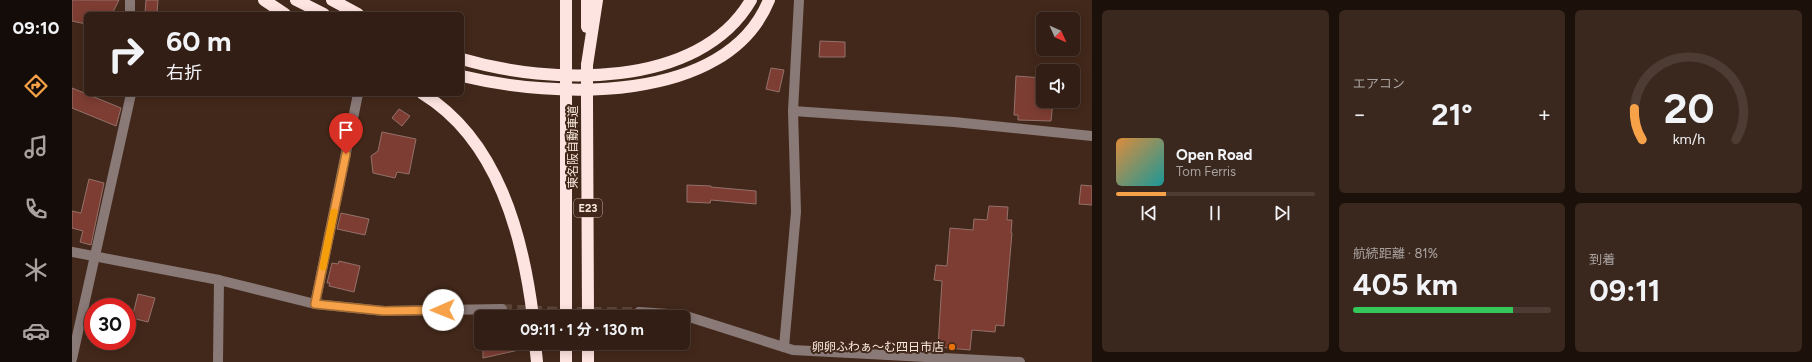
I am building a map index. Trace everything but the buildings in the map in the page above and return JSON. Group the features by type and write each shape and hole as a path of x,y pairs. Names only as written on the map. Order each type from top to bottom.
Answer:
{"highway":[{"path":"264,0 282,12"},
{"path":"296,0 320,12"},
{"path":"332,0 354,12"},
{"name":"東名阪自動車道","path":"566,0 566,310"},
{"name":"東名阪自動車道","path":"587,0 588,310"},
{"path":"587,64 597,0"},
{"path":"464,59 527,73 552,74 606,73 653,67 698,51 714,42 735,24 751,0"},
{"path":"464,76 517,87 570,90 619,88 667,79 708,64 726,53 742,40 756,24 769,0"},
{"path":"426,96 459,124 488,165 499,186 509,209 520,245 528,279 532,310"},
{"path":"536,350 537,362"},
{"path":"566,350 566,362"},
{"path":"588,350 588,362"}],"street":[{"path":"130,0 130,12"},
{"path":"784,347 796,212 793,111 799,0"},
{"path":"72,359 96,257 131,96"},
{"path":"315,304 358,96"},
{"path":"793,111 954,122 1092,136"},
{"path":"72,252 219,280 315,304 384,311 502,309"},
{"path":"218,362 219,280"},
{"path":"690,317 793,350 1020,362"}],"tunnel":[{"path":"502,309 523,310"}],"slow traffic":[{"path":"323,267 334,212"}],"place":[{"name":"卵卵ふわぁ～む四日市店","path":"952,347"}],"route":[{"path":"346,154 315,304 384,311 443,310"}]}
